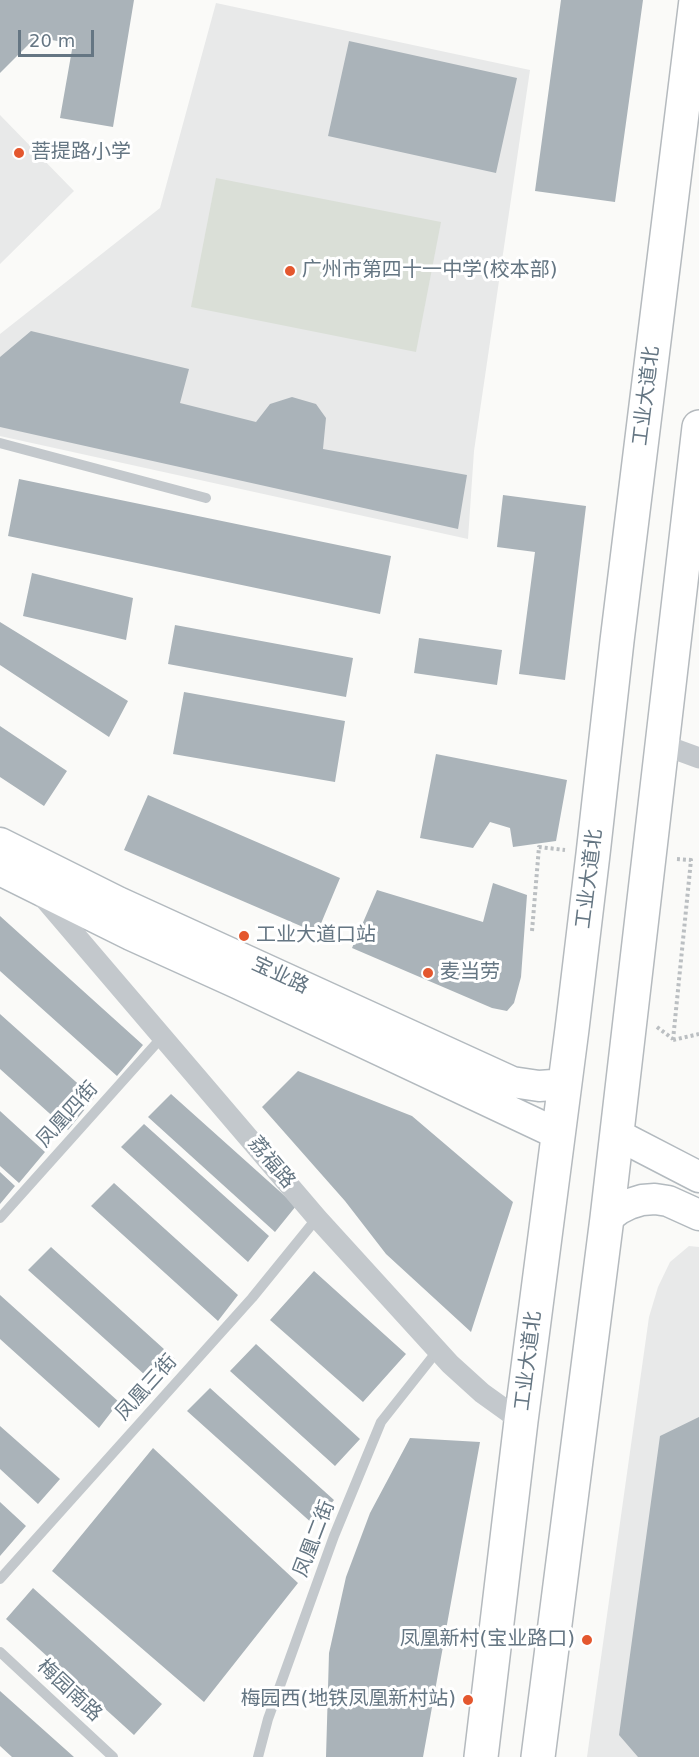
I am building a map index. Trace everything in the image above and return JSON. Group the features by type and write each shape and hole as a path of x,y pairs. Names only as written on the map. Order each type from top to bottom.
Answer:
{"main road":[{"name":"工业大道北","path":"481,1757 521,1421 566,1080 616,641 696,0"},
{"path":"538,1757 607,1218 699,427"},
{"name":"宝业路","path":"0,843 118,902 512,1082 539,1086 553,1085 566,1080"},
{"name":"宝业路","path":"0,870 131,935 558,1134"},
{"path":"616,1134 699,1177"},
{"path":"607,1218 629,1204 654,1199 668,1201 699,1215"}],"street":[{"path":"661,744 699,758"},
{"name":"荔福路","path":"36,889 317,1218 450,1364 482,1393 521,1421"}],"lane":[{"path":"0,443 206,498"},
{"name":"凤凰四街","path":"0,1218 163,1036"},
{"name":"凤凰三街","path":"0,1579 252,1298 317,1218"},
{"name":"凤凰二街","path":"258,1757 268,1719 334,1536 381,1422 438,1350"},
{"name":"梅园南路","path":"0,1652 113,1757"}],"path":[{"path":"532,931 539,847"},
{"path":"691,860 673,1040 699,1034"}],"shaded area":[{"name":"广州市第四十一中学(校本部)","path":"216,3 530,70 474,451 468,539 0,436 0,334 160,208"},
{"name":"菩提路小学","path":"0,115 74,191 0,264"},
{"path":"216,178 441,222 416,352 191,307"},
{"path":"689,1246 699,1247 699,1757 587,1757 649,1317 658,1287 670,1262"}],"building":[{"path":"0,0 134,0 113,127 60,118 73,44 36,37 0,73"},
{"path":"561,0 643,0 615,202 535,191"},
{"path":"349,41 517,78 496,173 328,136"},
{"path":"31,331 189,369 180,403 256,422 270,404 292,397 316,404 326,418 323,449 467,475 458,529 0,427 0,357"},
{"path":"19,479 391,556 380,614 8,536"},
{"path":"503,495 586,506 565,680 519,674 535,552 497,547"},
{"path":"32,573 133,598 126,640 23,616"},
{"path":"0,622 128,701 109,737 0,665"},
{"path":"175,625 353,658 346,697 168,664"},
{"path":"419,638 502,650 497,685 414,673"},
{"path":"184,692 345,721 335,782 173,754"},
{"path":"0,726 67,771 44,806 0,777"},
{"path":"436,754 567,780 556,841 513,847 510,828 490,822 473,848 420,838"},
{"path":"148,795 340,878 317,933 124,850"},
{"path":"493,883 527,895 521,977 514,1003 507,1011 492,1008 352,948 377,890 483,922"},
{"path":"0,916 143,1045 117,1076 0,971"},
{"path":"0,1014 94,1098 68,1130 0,1069"},
{"path":"298,1071 412,1116 513,1202 471,1332 386,1254 345,1201 262,1107"},
{"path":"171,1094 296,1206 275,1232 148,1117"},
{"path":"0,1111 45,1152 19,1183 0,1166"},
{"path":"144,1124 269,1236 248,1262 121,1147"},
{"path":"0,1172 15,1186 0,1204"},
{"path":"114,1183 238,1295 218,1321 91,1206"},
{"path":"51,1247 175,1359 155,1384 28,1270"},
{"path":"314,1271 406,1354 363,1402 270,1320"},
{"path":"0,1295 119,1402 99,1428 0,1339"},
{"path":"256,1344 360,1439 335,1466 230,1371"},
{"path":"210,1388 334,1500 314,1525 187,1411"},
{"path":"699,1417 699,1757 638,1757 619,1735 660,1436"},
{"path":"0,1426 60,1479 38,1504 0,1469"},
{"path":"410,1438 480,1442 423,1757 326,1757 329,1653 346,1577 370,1513"},
{"path":"153,1448 298,1583 204,1702 52,1571"},
{"path":"0,1502 26,1526 0,1556"},
{"path":"33,1588 162,1704 134,1735 6,1619"},
{"path":"0,1691 74,1757 12,1757 0,1746"}],"place":[{"name":"菩提路小学","path":"19,153"},
{"name":"广州市第四十一中学(校本部)","path":"290,271"},
{"name":"工业大道口站","path":"244,936"},
{"name":"麦当劳","path":"428,973"},
{"name":"凤凰新村(宝业路口)","path":"587,1640"},
{"name":"梅园西(地铁凤凰新村站)","path":"468,1700"}]}
